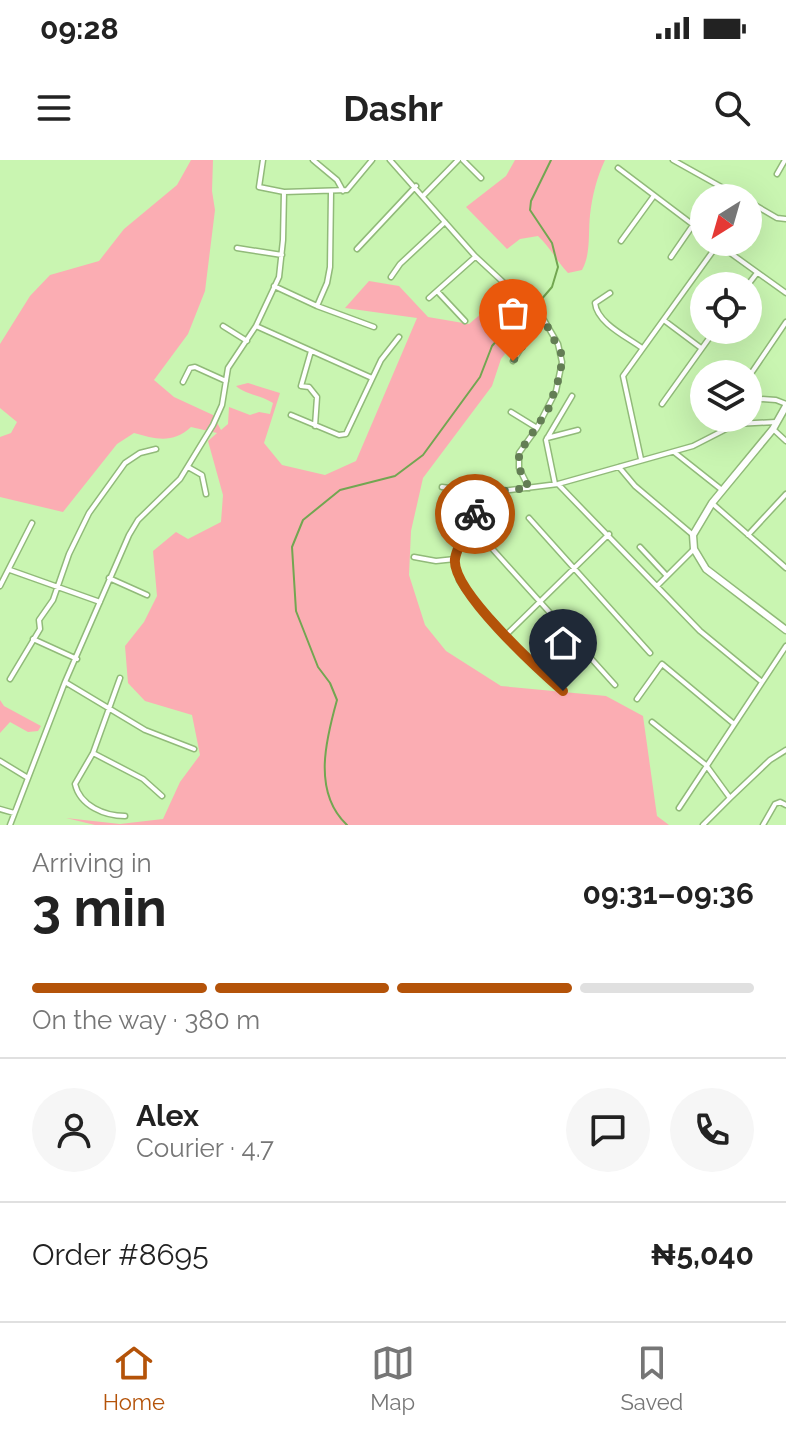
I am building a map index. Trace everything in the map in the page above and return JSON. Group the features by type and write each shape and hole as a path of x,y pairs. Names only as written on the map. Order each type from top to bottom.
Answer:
{"street":[{"path":"263,160 257,185 260,189 284,192 343,191 372,160"},
{"path":"313,160 337,180 343,191"},
{"path":"390,160 475,256 537,312 558,344 562,362 556,391 537,428 519,453 519,468 529,488"},
{"path":"423,196 460,160 481,178"},
{"path":"673,160 714,184"},
{"path":"777,174 785,160"},
{"path":"618,168 690,223"},
{"path":"357,249 416,186"},
{"path":"10,825 109,578 138,520 180,479 213,425 222,405 228,368 256,326 274,286 282,255 284,192"},
{"path":"317,306 330,267 331,192"},
{"path":"621,241 653,197"},
{"path":"762,209 777,218 786,219"},
{"path":"391,277 400,264 445,222"},
{"path":"671,257 690,229"},
{"path":"237,248 282,255"},
{"path":"429,298 475,256"},
{"path":"641,459 623,376 708,256"},
{"path":"734,256 756,272"},
{"path":"762,276 786,293"},
{"path":"274,286 374,327"},
{"path":"437,291 465,321"},
{"path":"610,293 595,303 596,309 613,327 642,348"},
{"path":"513,361 528,337 544,320"},
{"path":"664,320 701,348"},
{"path":"760,360 786,322"},
{"path":"223,326 247,341"},
{"path":"256,326 372,378"},
{"path":"291,415 339,435 346,434 381,360 399,337"},
{"path":"662,404 704,344"},
{"path":"311,351 301,386 309,387 317,397 315,426"},
{"path":"183,382 190,368 195,367 226,381"},
{"path":"572,396 547,438 556,484 609,534 700,631 762,682"},
{"path":"762,399 776,400 786,405 774,425 712,503 693,535 694,549 706,569 786,630"},
{"path":"511,412 537,428"},
{"path":"442,487 485,493 556,484 693,446 736,424 774,425"},
{"path":"774,425 786,441"},
{"path":"547,438 578,430"},
{"path":"10,679 40,629 39,620 53,600 89,513 125,463 140,453 156,449"},
{"path":"673,451 722,490"},
{"path":"618,466 635,486 693,535"},
{"path":"188,467 202,475 206,494"},
{"path":"485,493 455,559 459,580 534,665 563,691"},
{"path":"748,535 786,494"},
{"path":"712,503 786,567"},
{"path":"529,518 650,653"},
{"path":"0,586 32,523"},
{"path":"470,524 615,685"},
{"path":"506,635 609,534"},
{"path":"640,547 667,576"},
{"path":"657,586 694,549"},
{"path":"414,557 436,561 455,559"},
{"path":"10,570 100,602"},
{"path":"109,578 147,595"},
{"path":"33,639 77,659"},
{"path":"679,808 786,646"},
{"path":"637,699 662,664 734,724"},
{"path":"120,678 93,753 75,784 84,801 106,813 125,816"},
{"path":"65,682 145,730 194,749"},
{"path":"652,722 706,765 730,798"},
{"path":"703,825 770,760 786,750"},
{"path":"93,753 143,779 162,796"},
{"path":"0,761 28,778"},
{"path":"763,825 775,804 780,802 786,805"},
{"path":"0,809 14,813"}],"shaded area":[{"path":"191,160 213,160 215,210 205,291 188,334 154,380 174,397 213,415 221,430 228,424 229,407 250,415 259,412 270,414 273,403 236,386 248,383 280,393 264,443 282,465 325,475 356,461 417,318 345,308 369,281 399,286 428,317 469,324 503,295 512,305 526,309 530,322 501,359 492,386 423,478 411,531 409,575 425,625 446,651 501,686 606,696 643,716 657,816 669,825 95,825 66,818 120,824 163,819 180,782 200,755 192,715 145,701 128,683 125,646 144,622 157,596 153,551 176,532 188,539 221,522 223,495 208,441 217,433 191,427 171,438 134,433 117,444 63,512 0,497 0,437 11,433 17,422 0,408 0,344 30,296 50,275 99,261 124,229 177,185"},
{"path":"515,160 605,160 594,194 588,250 582,270 568,273 538,236 520,239 507,249 466,207 506,176"},
{"path":"0,700 4,706 41,726 38,731 28,732 10,722 0,733"}],"waterway":[{"path":"347,825 336,812 326,781 326,748 337,700 330,683 318,667 296,611 292,547 303,520 340,490 395,476 423,455 480,377 492,346 514,321 540,301 552,287 558,267 552,243 530,210 531,201 551,160"}],"way so far":[{"path":"475,514 485,493 529,488 519,468 519,453 548,410 562,362 558,344 544,320 528,337 513,361"}],"route":[{"path":"475,514 455,559 459,580 526,657 563,691"}]}
